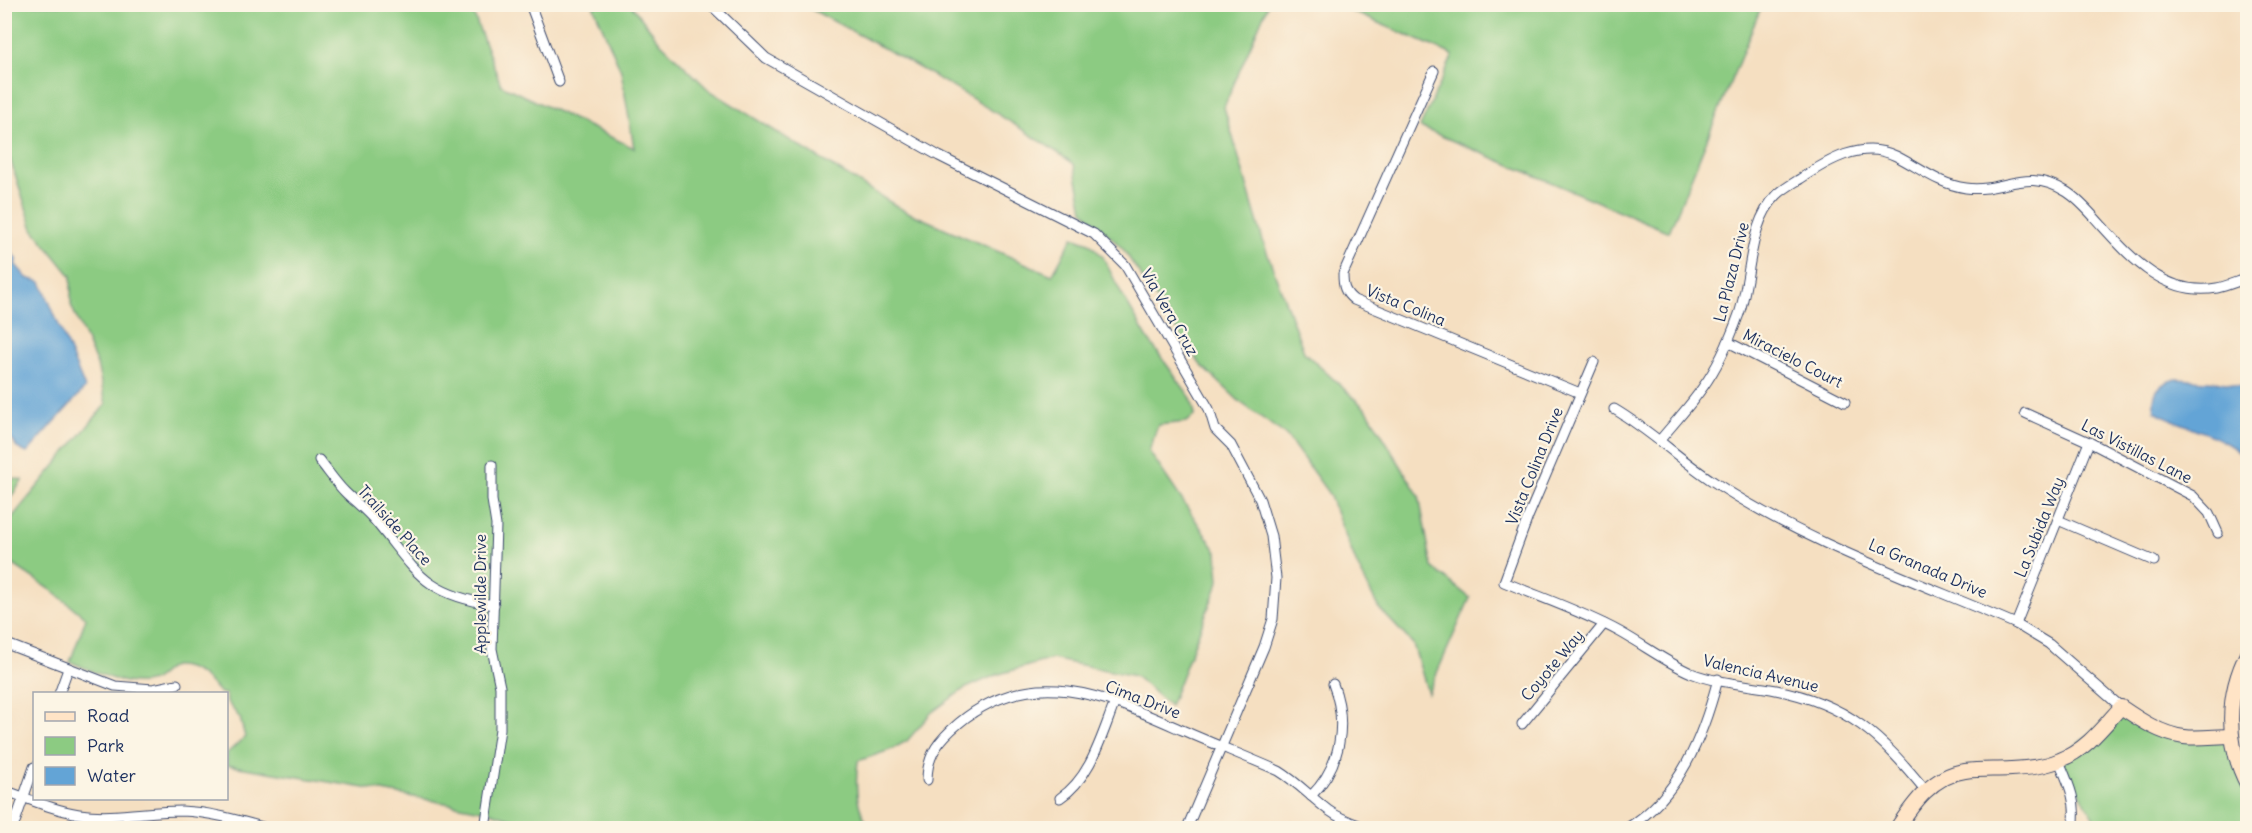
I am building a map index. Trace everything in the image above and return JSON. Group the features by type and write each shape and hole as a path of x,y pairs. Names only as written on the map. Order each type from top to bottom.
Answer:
{"street":[{"path":"530,4 559,82"},
{"name":"Via Vera Cruz","path":"710,4 766,58 939,156 1094,234 1125,265 1209,409 1215,429 1231,446 1260,500 1271,536 1276,578 1273,619 1264,647 1223,747 1187,828"},
{"name":"Vista Colina","path":"1434,71 1343,274 1345,293 1354,300 1580,393"},
{"name":"La Plaza Drive","path":"1660,440 1703,388 1728,342 1739,312 1758,225 1764,210 1778,193 1831,159 1858,151 1875,150 1894,155 1949,185 1980,188 2022,179 2052,184 2080,202 2130,257 2167,282 2189,287 2217,288 2247,278"},
{"name":"Miracielo Court","path":"1728,342 1845,402"},
{"name":"Vista Colina Drive","path":"1504,582 1594,362"},
{"name":"La Granada Drive","path":"1614,408 1639,423 1713,482 1787,525 2016,624 2049,644 2121,707 2145,723 2174,735 2186,737 2232,736"},
{"name":"Las Vistillas Lane","path":"2025,413 2089,442 2193,496 2209,513 2218,533"},
{"name":"La Subida Way","path":"2016,624 2089,442"},
{"name":"Trailside Place","path":"319,460 343,490 374,519 405,561 420,576 435,587 465,600 494,605"},
{"name":"Applewilde Drive","path":"484,828 500,729 500,687 492,649 496,525 492,500 492,465"},
{"path":"2058,520 2154,561"},
{"name":"Valencia Avenue","path":"1504,582 1605,624 1669,663 1695,674 1796,694 1842,712 1867,728 1893,751 1926,791"},
{"name":"Coyote Way","path":"1522,724 1605,624"},
{"path":"4,643 115,686 153,689 177,684"},
{"path":"2247,652 2238,670 2230,705 2232,746 2247,786"},
{"path":"59,692 68,669"},
{"path":"1627,828 1659,801 1682,773 1695,750 1718,679"},
{"path":"1311,796 1318,789 1334,761 1341,733 1342,715 1333,684"},
{"name":"Cima Drive","path":"927,780 927,770 933,752 943,737 968,716 995,702 1040,690 1070,690 1116,702 1279,771 1342,819 1367,828"},
{"path":"1060,798 1070,792 1086,771 1116,702"},
{"path":"1897,828 1912,805 1942,779 1962,771 2032,768 2059,761 2089,742 2121,707"},
{"path":"2059,761 2073,792 2075,814 2073,828"},
{"path":"13,828 33,770"},
{"path":"4,790 45,806 78,814 108,816 180,811 220,815 266,828"}],"green space":[{"path":"630,4 661,43 709,90 903,210 1052,275 1073,237 1089,243 1103,257 1148,339 1191,398 1195,415 1187,422 1158,425 1149,451 1217,552 1219,581 1170,706 1135,676 1052,659 996,675 964,689 931,713 907,741 890,750 858,761 857,796 862,813 871,828 541,828 487,811 228,765 228,752 245,737 240,718 228,703 228,692 219,692 200,674 181,666 173,666 153,681 130,683 70,662 86,618 50,589 12,564 5,550 5,526 106,404 97,365 71,305 71,276 33,229 10,159 5,151 5,5 470,5 501,85 634,148 621,71 593,5"},
{"path":"803,5 1268,5 1224,107 1264,244 1304,352 1367,410 1419,496 1432,567 1470,598 1428,693 1413,644 1378,607 1357,565 1329,494 1287,436 1240,402 1200,364 1123,249 1083,210 1074,164 941,80"},
{"path":"1337,5 1762,5 1669,232 1420,127 1453,55"},
{"path":"4,477 23,480 5,505"},
{"path":"2121,707 2153,727 2231,735 2247,785 2247,828 2101,828 2059,760"}],"water":[{"path":"4,250 10,250 17,260 15,264 27,278 41,282 85,388 27,453 17,448 13,440 5,436"},
{"path":"2176,379 2221,382 2247,388 2247,459 2227,443 2155,411 2155,394 2165,383"}]}
